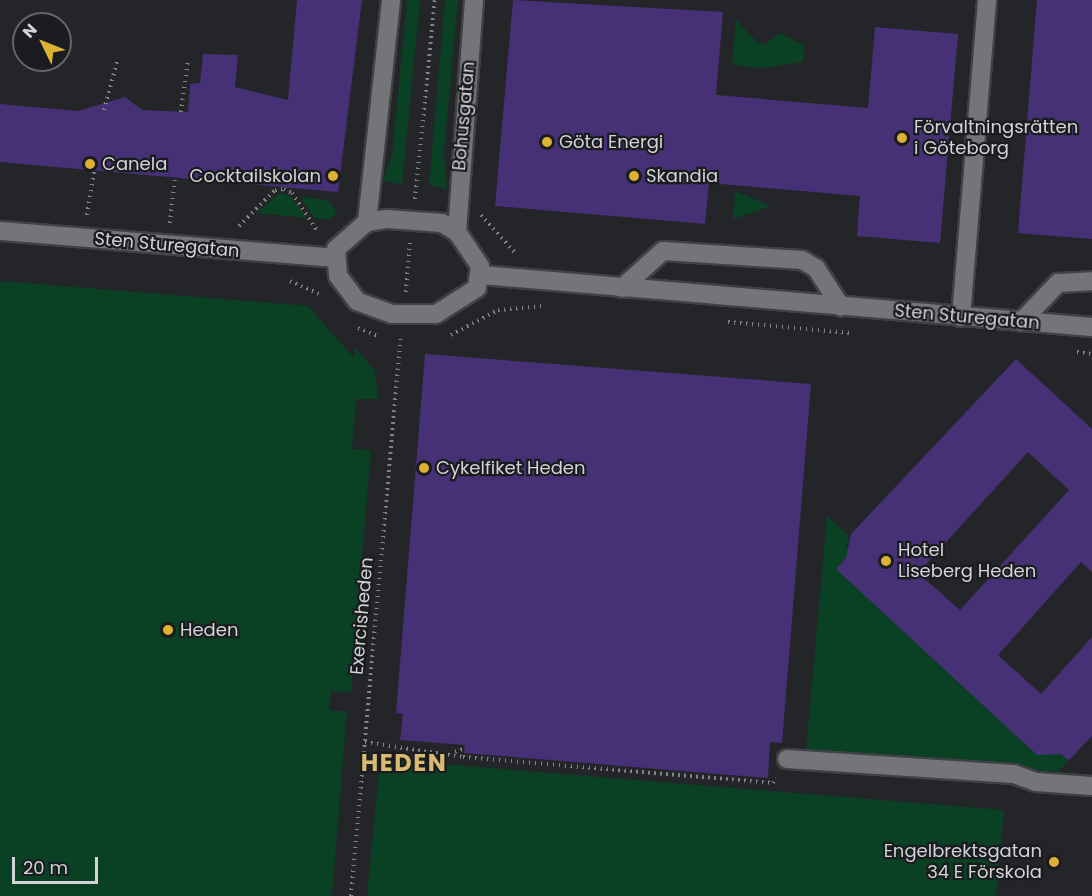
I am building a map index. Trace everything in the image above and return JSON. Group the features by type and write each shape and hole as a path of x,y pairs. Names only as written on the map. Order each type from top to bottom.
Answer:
{"street":[{"path":"367,222 372,195 391,0"},
{"name":"Bohusgatan","path":"457,232 457,204 474,0"},
{"path":"961,317 987,0"},
{"path":"412,220 442,223 457,232 475,253 482,275 477,288 452,308 404,315 378,311 357,301 338,276 334,258 340,244 367,222 412,220"},
{"name":"Sten Sturegatan","path":"0,231 334,258"},
{"path":"622,288 663,251 790,259 816,268 841,307"},
{"name":"Sten Sturegatan","path":"482,275 1092,327"},
{"path":"1022,322 1058,283 1092,281"},
{"path":"787,759 1014,774 1036,782 1092,786"}],"path":[{"name":"Exercisheden","path":"351,896 412,220 435,0"},
{"path":"104,110 118,58"},
{"path":"181,112 188,59"},
{"path":"87,215 94,171"},
{"path":"170,224 175,178"},
{"path":"245,231 235,230 275,190 284,189 292,193 318,232"},
{"path":"372,195 475,208 506,248 524,257"},
{"path":"76,214 99,217"},
{"path":"158,222 181,225"},
{"path":"312,234 324,230"},
{"path":"282,280 298,282 331,303"},
{"path":"445,338 498,310 550,305"},
{"path":"719,321 859,333"},
{"path":"355,326 363,333 409,339"},
{"path":"1072,351 1092,354"},
{"path":"365,742 773,783 787,759"},
{"path":"454,752 465,748"}],"green space":[{"path":"407,0 420,0 402,185 383,180 392,155"},
{"path":"445,0 458,0 444,153 447,189 429,185"},
{"path":"736,20 757,42 766,44 779,33 804,45 803,62 763,68 732,65"},
{"path":"735,191 771,206 733,219"},
{"path":"280,193 291,197 307,218 257,213"},
{"path":"300,197 328,200 337,213 331,219 314,218"},
{"name":"Heden","path":"0,281 308,306 354,358 355,347 375,371 378,399 356,399 352,449 371,450 351,692 331,691 329,711 347,711 332,896 0,896"},
{"path":"827,515 849,536 846,548 851,553 836,569 1035,753 1056,749 1069,760 1058,772 806,750"},
{"name":"Heden","path":"380,759 1004,810 996,896 367,896"}],"building":[{"path":"297,0 362,0 338,192 0,162 0,104 78,111 125,97 142,110 188,112 190,84 200,83 203,54 238,55 235,87 288,100"},
{"path":"513,0 723,12 716,95 868,108 875,27 958,34 940,243 857,236 860,196 709,183 705,224 495,206"},
{"path":"1037,0 1092,0 1092,239 1018,233"},
{"path":"425,354 811,384 782,743 770,742 768,778 464,753 465,745 400,740 403,714 396,713"},
{"name":"Hotel Liseberg Heden","path":"1016,359 1092,429 1092,572 1081,562 998,655 1041,694 1092,637 1092,736 1069,760 1061,754 1037,755 836,569 846,558 851,534","holes":["1028,452 1069,490 960,610 918,573"]}],"place":[{"name":"Förvaltningsrätten i Göteborg","path":"902,138"},
{"name":"Göta Energi","path":"547,142"},
{"name":"Canela","path":"90,164"},
{"name":"Cocktailskolan","path":"333,176"},
{"name":"Skandia","path":"634,176"},
{"name":"Cykelfiket Heden","path":"424,468"},
{"name":"Hotel Liseberg Heden","path":"886,561"},
{"name":"Heden","path":"168,630"},
{"name":"Engelbrektsgatan 34 E Förskola","path":"1054,862"}],"district":[{"name":"HEDEN","path":"404,763"}]}
